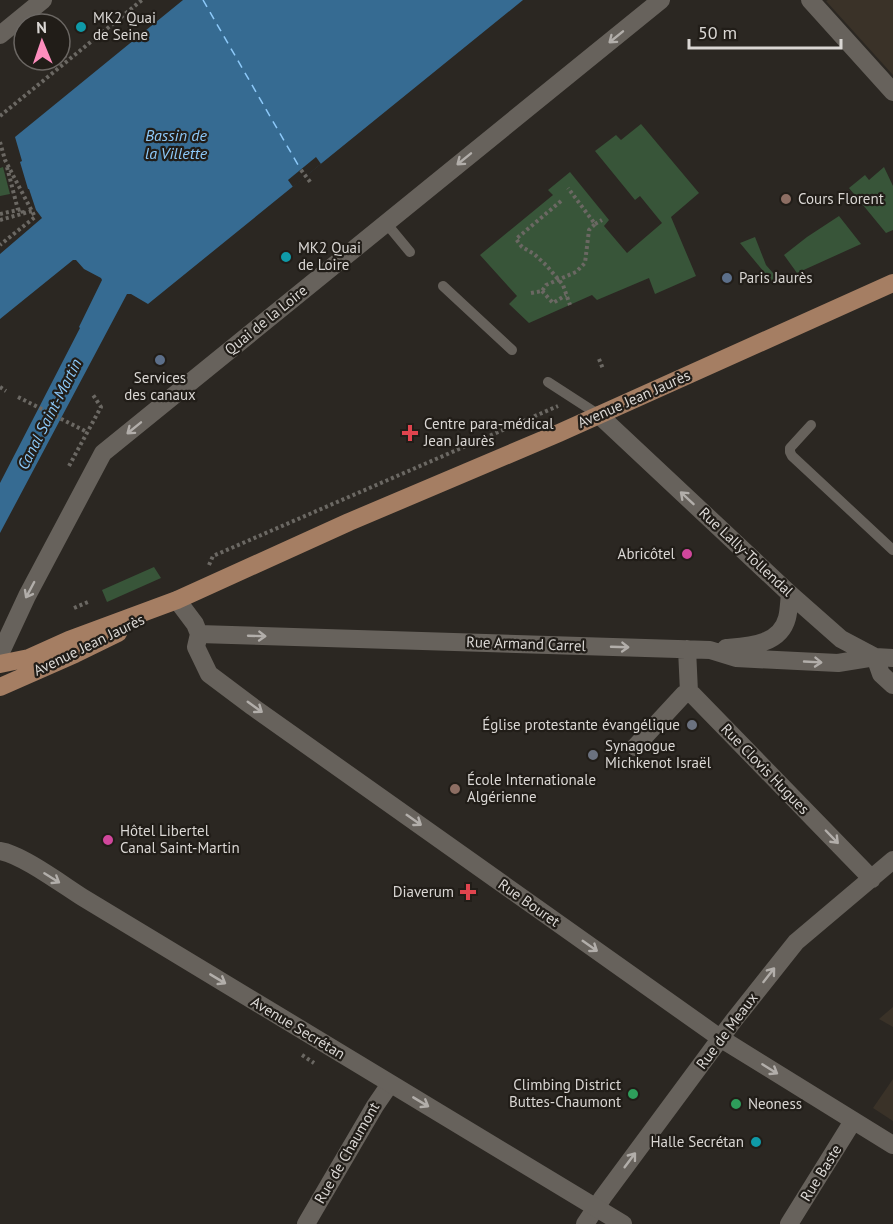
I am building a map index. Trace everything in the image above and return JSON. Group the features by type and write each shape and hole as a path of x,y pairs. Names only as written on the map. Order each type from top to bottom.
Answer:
{"main road":[{"name":"Avenue Jean Jaurès","path":"0,664 29,658 69,640 177,600 348,522 599,415 893,284"},
{"name":"Avenue Jean Jaurès","path":"0,687 75,654 177,600"}],"street":[{"path":"0,35 43,0"},
{"name":"Quai de la Loire","path":"0,654 27,596 103,453 661,0"},
{"path":"810,0 893,92"},
{"name":"Rue Lally-Tollendal","path":"599,415 841,639 884,657"},
{"path":"710,650 751,646 776,637 787,619 790,594"},
{"path":"177,600 195,624 199,634"},
{"name":"Rue Armand Carrel","path":"199,634 710,650 736,658 838,663 884,657"},
{"name":"Rue Bouret","path":"199,634 195,647 208,674 720,1038 893,1145"},
{"path":"635,747 688,692 687,649"},
{"path":"884,657 881,674 893,685"},
{"name":"Rue Clovis Hugues","path":"688,692 872,879"},
{"name":"Avenue Secrétan","path":"0,851 27,862 623,1224"},
{"name":"Rue de Meaux","path":"585,1224 720,1038 796,942 893,860"},
{"name":"Rue de Chaumont","path":"306,1224 390,1084"},
{"name":"Rue Baste","path":"789,1224 853,1122"}],"lane":[{"path":"386,223 410,252"},
{"path":"443,286 512,350"},
{"path":"548,382 599,415"},
{"path":"811,425 790,448 792,456 893,550"}],"path":[{"path":"72,57 142,0"},
{"path":"0,116 53,72"},
{"path":"0,142 2,161 18,210"},
{"path":"0,245 35,217 2,161"},
{"path":"300,170 311,183"},
{"path":"568,188 596,224"},
{"path":"561,201 516,239 522,247 546,265 563,285 570,305"},
{"path":"0,214 22,209 23,214"},
{"path":"0,220 32,211"},
{"path":"531,293 542,291 546,285 576,272 585,263 589,230 602,220"},
{"path":"542,291 553,303 566,295"},
{"path":"599,359 603,369"},
{"path":"0,387 6,391"},
{"path":"69,466 100,407 93,395"},
{"path":"18,397 87,432"},
{"path":"74,608 87,602"},
{"path":"302,1055 314,1063"}],"shaded area":[{"path":"893,0 893,75 826,1"},
{"path":"893,1007 893,1027 879,1019"},
{"path":"893,1079 893,1121 873,1108"}],"green space":[{"path":"641,124 699,193 671,217 696,276 655,294 649,278 597,300 592,295 529,323 509,304 517,296 480,255 553,195 548,190 570,172 609,220 604,226 627,253 662,223 640,196 635,200 595,151 616,135 621,140"},
{"path":"3,167 10,194 0,196 0,168"},
{"path":"884,167 893,186 893,230 886,233 849,188 865,175 869,180"},
{"path":"839,216 861,244 797,273 784,255"},
{"path":"755,237 766,265 779,280 773,283 740,243"},
{"path":"154,567 161,578 107,602 102,590"}],"water":[{"name":"Bassin de la Villette","path":"183,0 523,0 148,304 127,294 0,533 0,483 80,328 102,280 73,260 0,319 0,254 42,218 36,210 28,189 15,137"}],"pier":[{"path":"316,157 321,164 293,187 288,180"}],"ferry route":[{"path":"203,0 301,170"}],"place":[{"name":"MK2 Quai de Seine","path":"81,27"},
{"name":"Cours Florent","path":"786,199"},
{"name":"MK2 Quai de Loire","path":"286,257"},
{"name":"Paris Jaurès","path":"727,278"},
{"name":"Services des canaux","path":"160,360"},
{"name":"Centre para-médical Jean Jaurès","path":"410,433"},
{"name":"Abricôtel","path":"687,554"},
{"name":"Église protestante évangélique","path":"692,725"},
{"name":"Synagogue Michkenot Israël","path":"593,755"},
{"name":"École Internationale Algérienne","path":"455,789"},
{"name":"Hôtel Libertel Canal Saint-Martin","path":"108,840"},
{"name":"Diaverum","path":"468,892"},
{"name":"Climbing District Buttes-Chaumont","path":"633,1094"},
{"name":"Neoness","path":"736,1104"},
{"name":"Halle Secrétan","path":"756,1142"}],"water label":[{"name":"Canal Saint-Martin","path":"49,414"}]}
